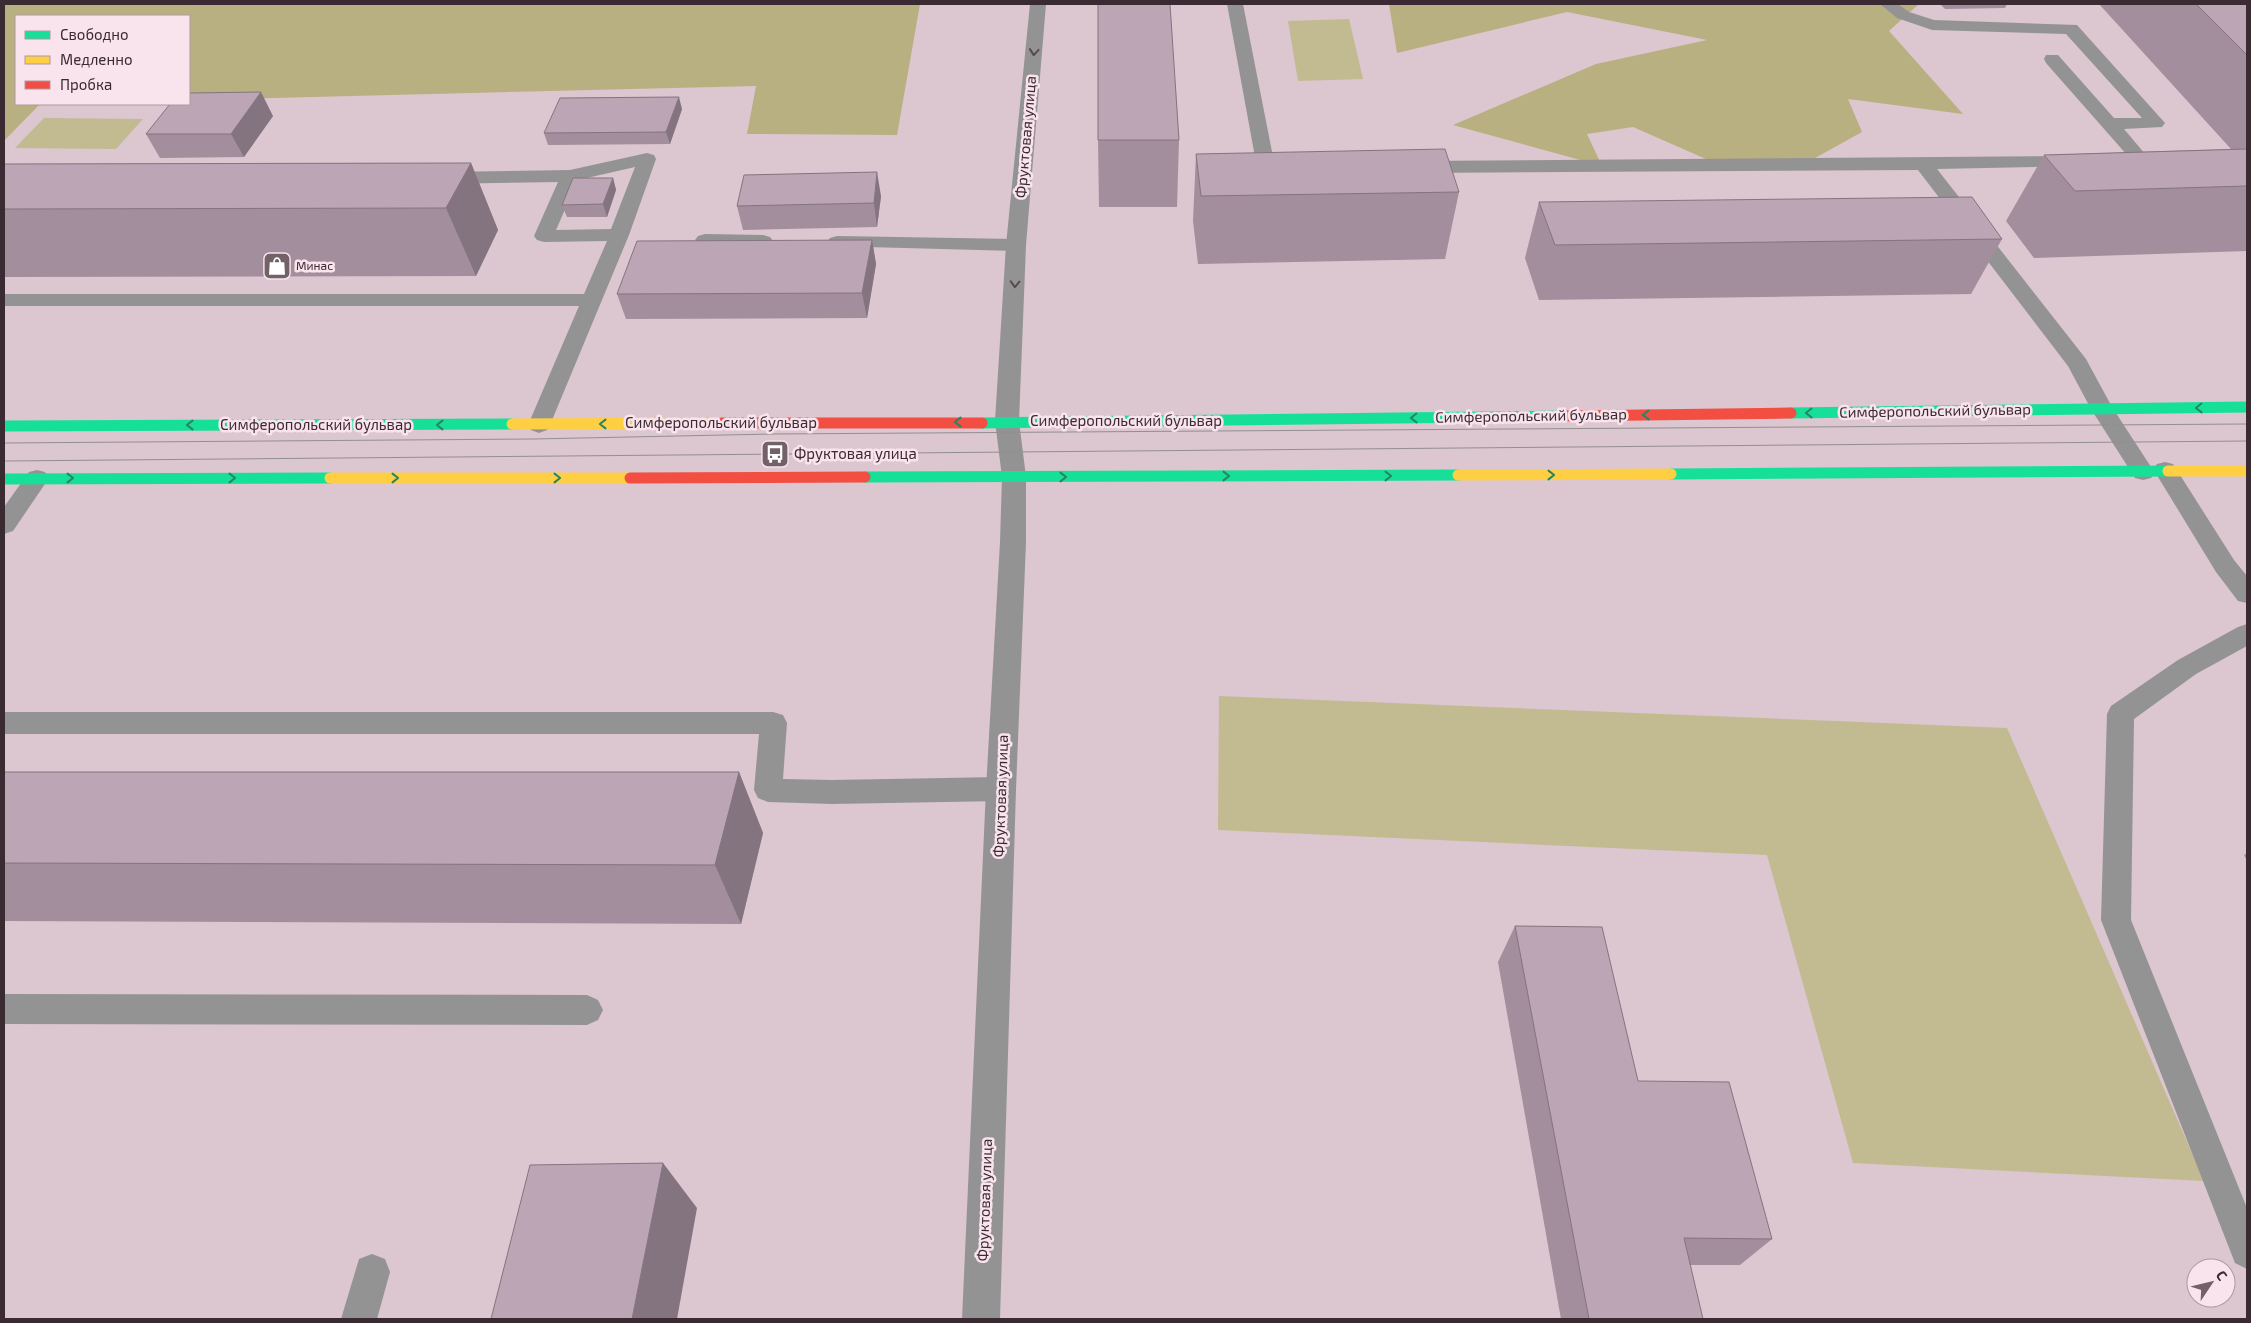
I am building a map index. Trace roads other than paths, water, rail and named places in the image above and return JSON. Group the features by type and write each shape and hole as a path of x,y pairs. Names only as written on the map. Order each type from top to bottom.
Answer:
{"main road":[{"name":"Симферопольский бульвар","path":"4,426 1171,421 2247,408"},
{"path":"4,479 1014,477 2247,471"}],"street":[{"name":"Фруктовая улица","path":"980,1319 1014,477 1006,421 1011,363 1016,245 1038,4"}],"lane":[{"path":"1236,4 1266,168 1305,168"},
{"path":"1888,4 1902,15 1932,25 2071,29 2156,122 2109,124"},
{"path":"1394,167 2142,161 2052,59"},
{"path":"421,178 570,176 647,159 619,235 539,425"},
{"path":"1923,164 2078,364 2102,409 2154,471 2247,594"},
{"path":"570,176 544,236 619,235"},
{"path":"705,240 782,241"},
{"path":"820,242 1016,245"},
{"path":"4,300 592,300"},
{"path":"4,525 37,478"},
{"path":"2247,634 2187,667 2121,714 2116,920 2247,1251"},
{"path":"4,722 773,723 768,790 832,792 1001,789"},
{"path":"4,1009 587,1010"},
{"path":"359,1319 372,1272"}],"tram line":[{"path":"4,443 533,439 773,434 2247,424"},
{"path":"4,461 2247,441"}],"place":[{"name":"Минас","path":"277,266"},
{"name":"Фруктовая улица","path":"775,454"}]}
